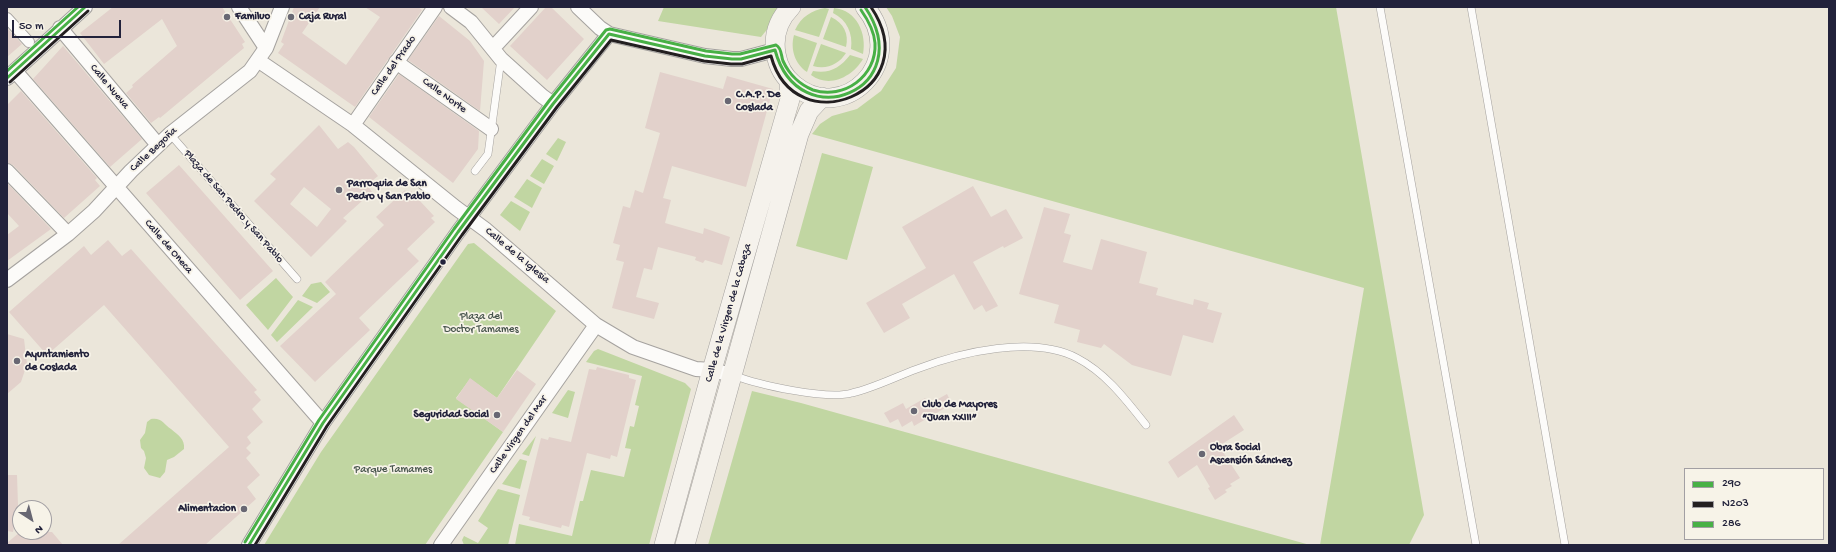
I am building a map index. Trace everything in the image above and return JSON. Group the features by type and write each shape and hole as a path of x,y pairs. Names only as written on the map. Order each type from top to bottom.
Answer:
{"main road":[{"path":"791,7 785,13 777,28 775,50 777,61 789,81 798,89 822,97 835,97 847,94 859,87 875,68 880,49 879,30 874,17 866,7"},
{"name":"Calle de la Virgen de la Cabeza","path":"664,545 712,370 790,99 789,81"},
{"name":"Calle de la Virgen de la Cabeza","path":"685,545 798,134 809,111 822,97"}],"street":[{"path":"11,74 60,28 85,7"},
{"path":"239,7 266,48"},
{"name":"Calle Begoña","path":"7,280 68,234 94,211 131,171 170,134 250,71 259,61 266,48 282,7"},
{"name":"Calle del Prado","path":"353,125 436,7"},
{"path":"451,7 471,22 497,53 542,96 553,104"},
{"path":"497,53 531,7"},
{"path":"578,7 600,28 609,34 705,56 741,59 775,50"},
{"path":"7,18 29,42"},
{"name":"Calle Nueva","path":"60,28 158,145"},
{"path":"249,545 323,423 468,218 553,104 609,34"},
{"name":"Calle de la Iglesia","path":"259,61 353,125 468,218 486,230 596,325 633,347 696,369 712,370 732,375"},
{"name":"Calle Norte","path":"396,62 491,129"},
{"name":"Calle de Oneca","path":"11,74 116,188 323,423"},
{"path":"7,171 68,234"},
{"name":"Calle Virgen del Mar","path":"441,545 596,325"}],"lane":[{"path":"1380,7 1476,545"},
{"path":"1471,7 1565,545"},
{"path":"475,171 488,154 497,53"},
{"name":"Plaza de San Pedro y San Pablo","path":"170,134 297,279"},
{"path":"732,375 746,380 823,395 851,394 942,360 989,350 1030,348 1054,350 1076,358 1098,372 1124,397 1146,425"}],"green space":[{"path":"664,7 785,7 761,37 658,21"},
{"path":"886,7 1336,7 1424,515 1409,545 1320,545 1364,288 812,134 820,124 832,116 857,109 881,91 896,68 900,37 892,16"},
{"path":"825,8 829,9 819,37 795,30 800,21 807,15 816,10"},
{"path":"834,8 849,13 859,24 862,31 864,46 863,54 851,49 850,32 842,19 833,13"},
{"path":"831,17 839,22 846,33 846,47 823,39"},
{"path":"794,35 817,43 807,72 799,65 794,56"},
{"path":"821,44 846,53 840,60 828,67 813,66"},
{"path":"850,55 863,59 853,71 840,79 826,81 811,75 813,71 824,72 838,67"},
{"path":"558,138 566,142 557,161 546,154"},
{"path":"822,153 873,167 847,260 796,246"},
{"path":"542,159 554,166 544,184 530,176"},
{"path":"527,179 542,188 532,208 514,197"},
{"path":"511,201 530,212 520,231 500,215"},
{"name":"Parque Tamames","path":"474,243 556,311 497,398 470,379 456,398 503,432 425,545 264,545 321,452 468,244"},
{"path":"276,278 293,297 268,330 246,305"},
{"path":"321,282 330,292 317,303 302,296 311,284"},
{"path":"298,300 313,307 277,342 271,335"},
{"path":"598,349 685,383 691,389 649,545 515,545 519,524 572,536 580,501 583,501 591,470 624,477 631,449 625,448 630,426 634,427 639,406 635,405 642,376 586,362 594,351"},
{"path":"568,390 575,392 568,418 552,413"},
{"path":"752,391 801,403 1310,545 708,545"},
{"path":"151,419 162,421 176,433 183,442 184,446 184,449 174,457 167,460 165,472 160,478 149,475 144,468 146,458 144,451 141,448 140,440 145,433 147,422"},
{"path":"536,436 529,456 522,454"},
{"path":"520,459 527,461 520,489 502,484"},
{"path":"498,489 520,495 508,545 464,545 462,540 464,536 478,543 488,528 478,521"}],"building":[{"path":"113,7 222,7 245,42 242,44 244,48 160,118 159,117 151,123 126,93 133,87 132,85 177,46 162,19 104,64 80,33"},
{"path":"294,7 320,7 302,33 346,65 380,17 365,7 418,7 422,10 355,107 278,53 284,44 281,42"},
{"path":"481,7 515,7 499,24"},
{"path":"546,7 551,7 584,39 547,80 510,46"},
{"path":"439,16 470,41 484,61 480,111 408,60"},
{"path":"7,28 22,44 7,57"},
{"path":"63,46 142,139 110,167 33,79"},
{"path":"660,72 723,89 727,76 773,89 746,187 672,166 663,198 671,200 665,223 703,234 704,228 730,237 722,265 705,260 703,263 695,260 696,257 658,247 652,270 644,268 636,297 659,303 654,319 612,308 624,262 616,260 620,245 613,243 623,206 630,208 635,190 643,193 660,133 645,128"},
{"path":"399,74 479,131 478,149 453,183 369,117"},
{"path":"21,91 97,178 95,180 100,186 64,218 13,165 7,163 7,105"},
{"name":"Parroquia de San Pedro y San Pablo","path":"319,125 338,149 348,142 354,147 378,176 367,185 372,192 343,218 347,221 311,257 254,201 276,179 270,174","holes":["304,187 331,209 317,227 290,204"]},
{"path":"179,165 273,271 240,300 146,193"},
{"path":"7,183 51,229 7,261 7,235 19,226 7,213"},
{"path":"973,186 991,217 1006,209 1023,238 1004,248 1003,246 973,262 998,306 986,312 982,305 974,310 954,274 902,304 910,318 884,333 866,303 926,268 902,227"},
{"path":"405,190 408,194 411,191 434,216 431,218 435,222 407,249 419,261 359,318 370,330 315,382 280,346 336,294 325,282 384,225 376,217"},
{"path":"1044,207 1070,214 1064,233 1071,235 1063,262 1092,270 1101,239 1147,252 1139,283 1158,288 1156,295 1193,305 1194,299 1209,303 1207,309 1222,313 1213,343 1183,335 1171,376 1132,365 1104,344 1101,348 1077,342 1080,330 1054,323 1059,305 1019,294"},
{"path":"108,240 122,256 131,249 257,390 254,392 261,400 252,409 263,422 247,437 251,443 246,448 251,453 246,458 260,475 247,487 256,499 205,545 118,545 229,447 104,305 47,355 9,312 84,246 91,255"},
{"name":"Ayuntamiento de Coslada","path":"7,334 24,339 27,364 21,382 7,394"},
{"path":"597,367 629,375 629,378 636,380 617,457 611,455 610,459 587,453 569,527 562,525 561,528 529,520 530,517 522,515 541,438 548,440 549,437 571,442 589,369 596,370"},
{"name":"Seguridad Social","path":"517,370 536,384 503,432 456,399 470,378 497,398"},
{"name":"Club de Mayores “Juan XXIII”","path":"947,394 952,404 914,426 912,421 902,427 898,419 890,423 884,413 903,403 906,409 925,398 929,404"},
{"name":"Obra Social Ascensión Sánchez","path":"1234,415 1244,430 1219,446 1240,478 1230,484 1232,486 1225,490 1227,492 1215,500 1208,488 1210,487 1197,465 1178,478 1168,462"},
{"path":"7,475 17,475 18,500 12,500 12,532 7,531"},
{"path":"52,532 63,545 7,545 7,543 12,539 12,540 52,540"}],"transit line":[{"name":"286","path":"7,71 78,7"},
{"name":"290","path":"7,78 85,7"},
{"name":"290","path":"249,545 323,423 458,232 553,104 609,34 705,56 732,59 741,59 775,50 788,77 807,92 829,97 850,93 867,80 878,61 878,36 865,7"},
{"name":"N203","path":"255,545 327,426 462,235 557,107 611,40 704,61 731,64 742,64 771,56 785,83 805,98 828,102 851,97 871,83 883,63 884,37 871,7"},
{"name":"286","path":"245,542 319,420 454,229 549,101 606,30 610,29 706,51 732,54 740,54 776,45 780,50 785,66 799,82 813,90 836,92 856,83 871,66 875,43 872,29 861,10"},
{"name":"N203","path":"10,82 88,11"}],"place":[{"name":"Familuo","path":"227,17"},
{"name":"Caja Rural","path":"291,17"},
{"name":"C.A.P. De Coslada","path":"728,101"},
{"name":"Parroquia de San Pedro y San Pablo","path":"339,190"},
{"name":"Ayuntamiento de Coslada","path":"17,361"},
{"name":"Club de Mayores “Juan XXIII”","path":"914,411"},
{"name":"Seguridad Social","path":"497,415"},
{"name":"Obra Social Ascensión Sánchez","path":"1202,454"},
{"name":"Alimentacion","path":"244,509"}],"park label":[{"name":"Plaza del Doctor Tamames","path":"481,323"}]}
